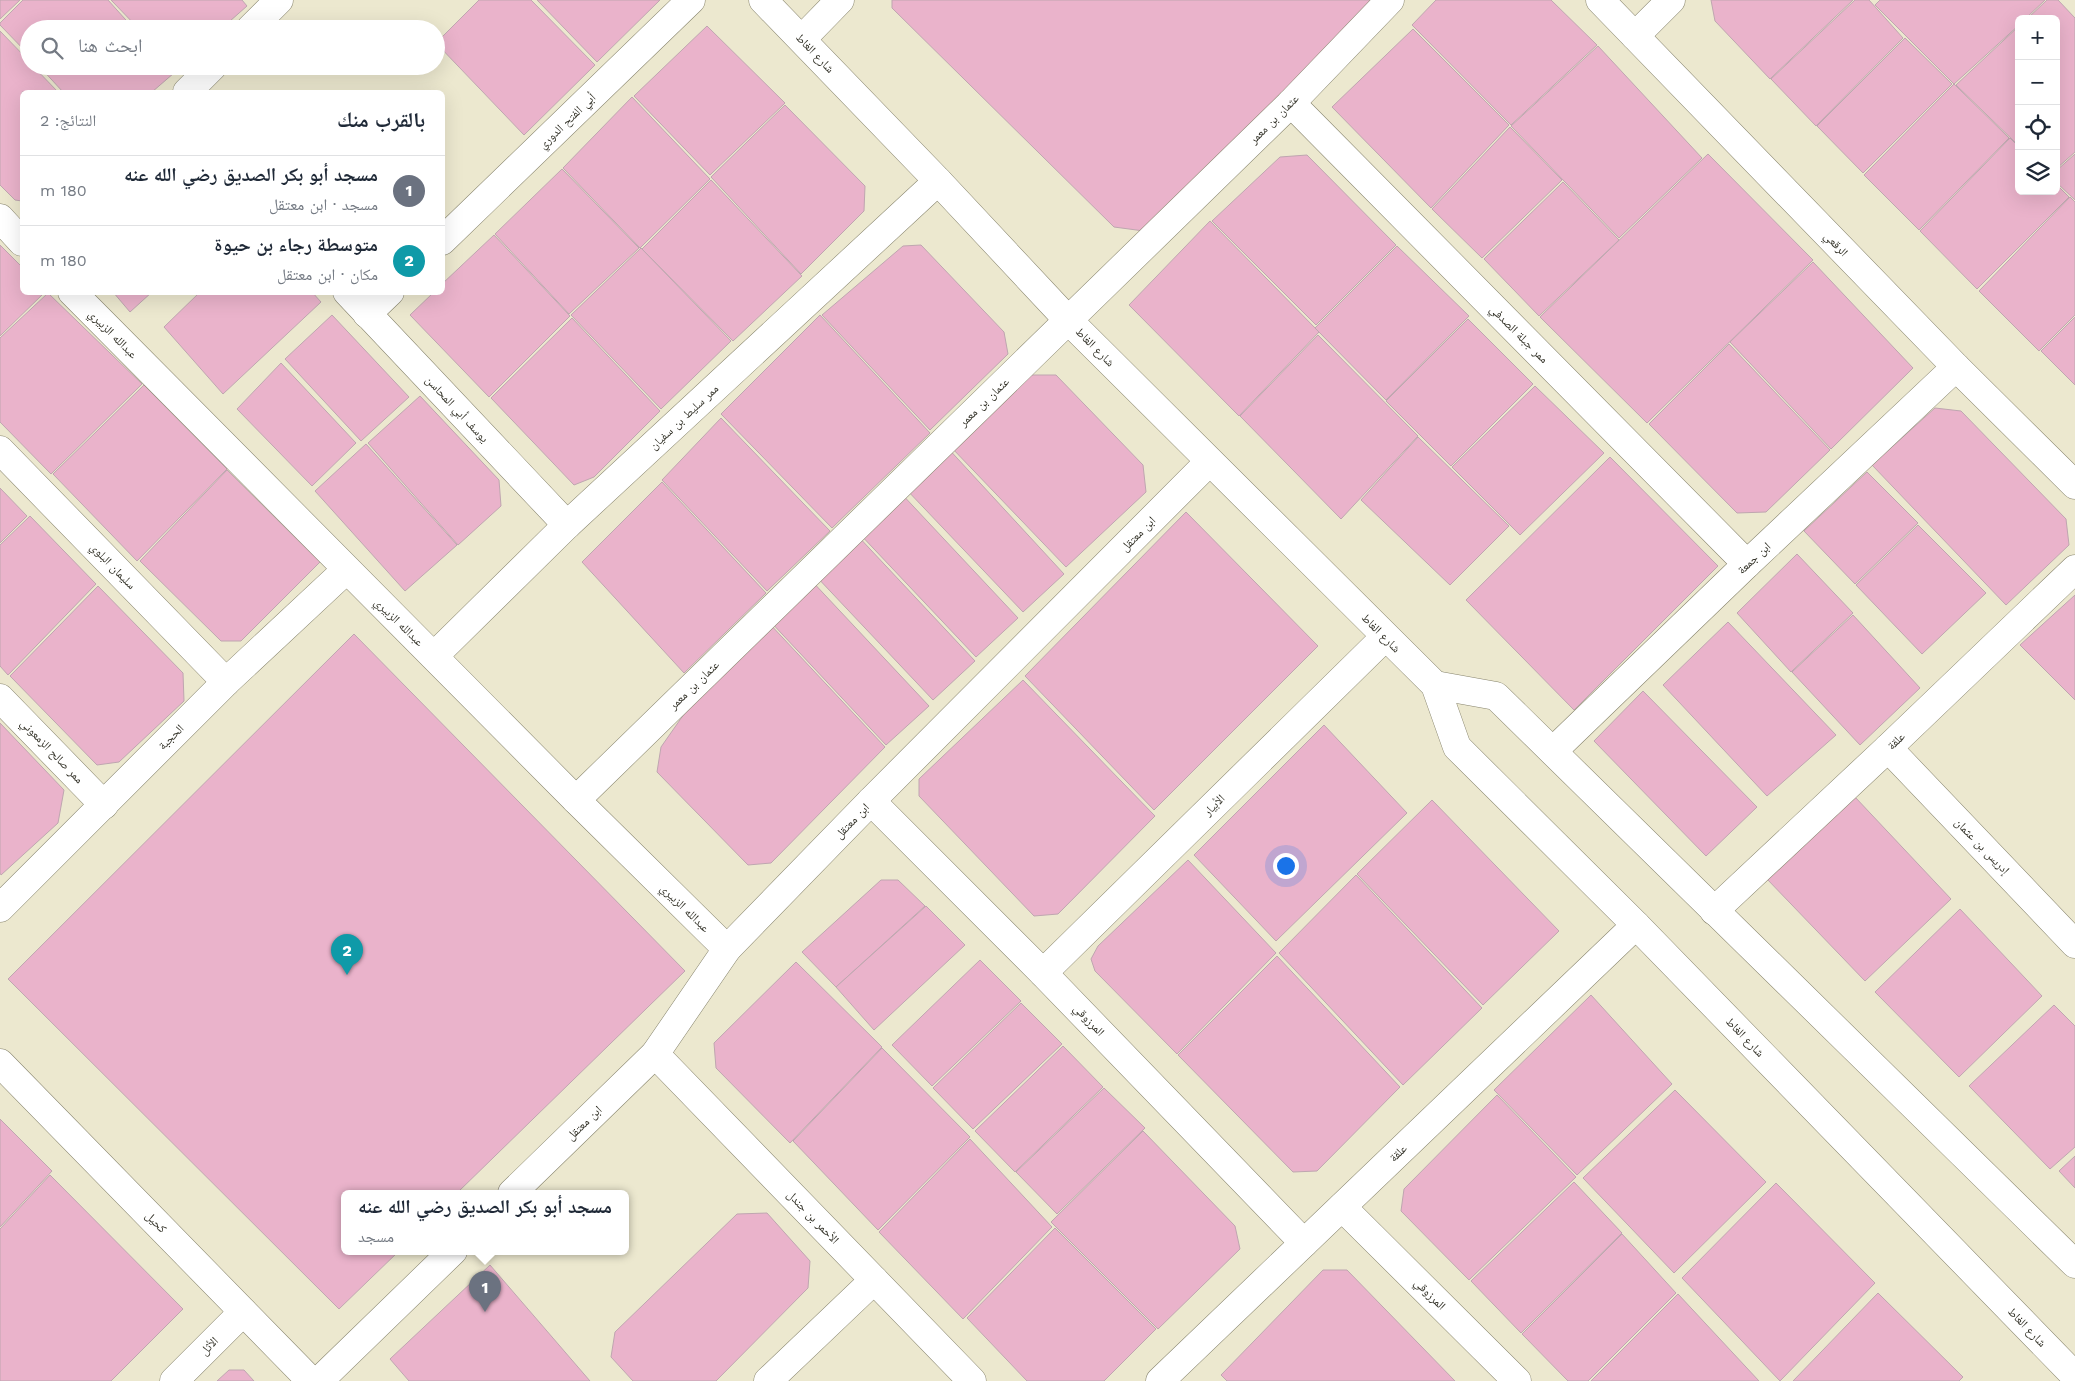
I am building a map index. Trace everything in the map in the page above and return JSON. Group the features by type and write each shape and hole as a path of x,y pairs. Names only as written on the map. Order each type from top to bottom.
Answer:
{"street":[{"path":"259,20 279,0"},
{"name":"أبي الفتح الدوري","path":"445,238 691,0"},
{"name":"شارع الغاط","path":"763,0 938,181 1068,320 1435,686 1457,747 1636,925 2075,1376"},
{"path":"802,39 840,0"},
{"name":"عثمان بن معمر","path":"576,800 1291,104 1390,0"},
{"name":"الرقعي","path":"1600,0 1956,367 2075,485"},
{"path":"1635,36 1671,0"},
{"path":"188,90 204,75"},
{"name":"ممر جبلة الصدفي","path":"1291,104 1747,564"},
{"name":"ممر سليط بن سفيان","path":"434,656 567,525 938,181"},
{"path":"0,218 20,240"},
{"name":"عبدالله الزبيري","path":"75,295 346,570 727,949"},
{"name":"يوسف أبي المحاسن","path":"350,295 567,525"},
{"path":"368,314 387,295"},
{"name":"ابن جمعة","path":"1553,752 1747,564 1956,367"},
{"name":"سليمان البلوي","path":"0,450 226,682"},
{"name":"ابن معتقل","path":"515,1190 655,1054 727,949 871,801 1210,462"},
{"name":"علقة","path":"1714,911 2075,569"},
{"name":"الحجبة","path":"0,908 226,682 346,570"},
{"name":"الأبيار","path":"1043,973 1385,637"},
{"path":"1435,686 1496,696 2075,1264"},
{"name":"ممر صالح الزمعوني","path":"0,698 104,805"},
{"name":"إدريس بن عثمان","path":"1888,748 2075,944"},
{"name":"المرزوقي","path":"871,801 1043,973 1304,1243"},
{"name":"علقة","path":"1160,1381 1636,925"},
{"name":"الأحمر بن جندل","path":"655,1054 972,1381"},
{"name":"كحيل","path":"0,1063 311,1381"},
{"name":"المرزوقي","path":"1342,1207 1517,1381"},
{"path":"319,1381 449,1255"},
{"path":"768,1381 874,1280"},
{"name":"الأثل","path":"174,1381 243,1312"}],"building":[{"path":"0,0 20,0 0,19"},
{"path":"23,0 108,0 126,20 20,20 20,46 0,23"},
{"path":"111,0 242,0 247,6 231,20 130,20"},
{"path":"479,0 531,0 595,65 524,135 445,52 445,34"},
{"path":"537,0 660,0 597,62"},
{"path":"892,0 1377,0 1144,231 1114,227 892,8"},
{"path":"1436,0 1551,0 1597,45 1511,125 1412,25"},
{"path":"1711,0 1853,0 1770,79 1715,21"},
{"path":"1855,0 1869,0 1903,38 1816,126 1771,79"},
{"path":"1880,0 2045,0 2029,15 2015,15 2015,29 1954,84 1875,5"},
{"path":"2047,0 2058,0 2075,18 2075,152 2060,165 2060,15 2031,15"},
{"path":"707,26 785,103 710,175 634,96"},
{"path":"1413,29 1509,125 1431,208 1332,107"},
{"path":"2015,30 2015,142 1956,85"},
{"path":"0,31 20,52 20,75 42,75 56,90 20,90 20,201 15,200 0,185"},
{"path":"1905,38 1952,84 1863,173 1817,126"},
{"path":"1598,46 1702,158 1619,238 1511,126"},
{"path":"47,75 172,75 154,90 61,90"},
{"path":"1954,84 2009,138 1919,230 1864,175"},
{"path":"632,97 710,179 640,248 563,168"},
{"path":"785,105 865,186 864,211 801,274 711,177"},
{"path":"1510,127 1562,180 1482,258 1432,209"},
{"path":"2010,138 2015,143 2015,195 2060,195 2060,188 2069,197 1977,289 1920,231"},
{"path":"1708,154 1813,260 1647,423 1540,317"},
{"path":"2075,154 2075,200 2060,186 2060,167"},
{"path":"1307,155 1396,245 1316,325 1212,221 1280,157"},
{"path":"562,169 639,248 569,314 495,234"},
{"path":"711,180 802,276 733,341 642,249"},
{"path":"1563,182 1619,240 1539,316 1484,259"},
{"path":"2070,197 2075,202 2075,315 2039,351 1979,291"},
{"path":"1210,221 1319,332 1239,416 1129,305"},
{"path":"494,235 570,316 489,397 410,315 431,295 445,295 445,281"},
{"path":"0,245 20,265 20,295 42,295 0,336"},
{"path":"921,245 1004,332 1008,354 930,430 822,315 903,246"},
{"path":"1397,246 1469,316 1386,400 1315,328"},
{"path":"641,248 731,341 661,409 571,315"},
{"path":"1813,262 1913,368 1831,449 1730,342"},
{"path":"46,295 50,295 142,384 51,474 0,422 0,338"},
{"path":"116,295 149,295 130,312"},
{"path":"197,295 315,295 321,302 223,394 164,327"},
{"path":"332,315 409,397 361,441 285,359"},
{"path":"820,315 930,433 832,528 721,414"},
{"path":"2075,317 2075,385 2041,351"},
{"path":"572,318 660,411 594,477 574,485 491,398"},
{"path":"1468,319 1533,384 1451,466 1386,401"},
{"path":"1318,335 1418,436 1341,519 1240,416"},
{"path":"1729,344 1830,450 1766,512 1737,513 1649,424"},
{"path":"281,363 356,443 312,486 237,409"},
{"path":"1027,375 1056,375 1143,465 1146,492 1066,567 950,446"},
{"path":"144,385 227,469 137,561 53,474"},
{"path":"1535,386 1604,453 1520,535 1452,467"},
{"path":"420,396 499,480 501,506 458,545 368,443"},
{"path":"1935,408 1961,411 2066,519 2069,545 2006,605 1872,465"},
{"path":"721,418 830,531 767,591 662,480"},
{"path":"1418,437 1509,526 1450,585 1361,500"},
{"path":"366,444 457,545 405,591 315,491"},
{"path":"945,445 1064,574 1023,612 904,487"},
{"path":"1610,457 1718,566 1574,710 1466,600"},
{"path":"227,470 320,562 241,641 221,641 140,561"},
{"path":"1867,472 1918,523 1855,584 1804,531"},
{"path":"662,482 766,593 684,673 582,562"},
{"path":"0,488 27,516 0,543"},
{"path":"898,490 1018,618 976,657 857,531"},
{"path":"1186,512 1318,646 1154,810 1025,676"},
{"path":"30,516 96,584 8,675 0,666 0,545"},
{"path":"1918,525 1986,593 1922,654 1856,585"},
{"path":"855,533 975,661 933,700 814,574"},
{"path":"1797,554 1853,613 1791,672 1737,613"},
{"path":"809,578 929,706 886,745 768,619"},
{"path":"98,586 183,673 184,701 119,762 97,765 10,676"},
{"path":"2075,595 2075,700 2020,645"},
{"path":"1853,615 1920,688 1860,745 1792,672"},
{"path":"768,622 885,747 771,863 748,865 657,772 661,747 696,697"},
{"path":"1728,622 1836,735 1767,796 1663,685"},
{"path":"354,634 685,971 460,1190 341,1190 341,1255 395,1255 339,1309 8,979"},
{"path":"1023,680 1155,816 1058,914 1034,916 919,796 919,779"},
{"path":"1643,691 1757,807 1706,856 1594,741"},
{"path":"0,723 64,790 58,823 1,875 0,873"},
{"path":"1324,725 1407,813 1276,941 1194,855"},
{"path":"1855,797 1951,899 1865,981 1766,878"},
{"path":"1432,800 1559,931 1483,1005 1357,874"},
{"path":"1188,860 1276,953 1177,1054 1095,971 1091,959 1098,946"},
{"path":"1356,875 1482,1008 1403,1085 1279,953"},
{"path":"881,880 898,880 925,906 836,987 802,952"},
{"path":"926,906 965,945 874,1030 836,987"},
{"path":"1960,909 2042,996 1959,1077 1875,992"},
{"path":"1277,956 1400,1087 1317,1171 1293,1172 1178,1055"},
{"path":"980,960 1021,1001 932,1086 892,1045"},
{"path":"796,962 882,1047 790,1143 716,1068 714,1043"},
{"path":"1591,995 1672,1084 1577,1175 1494,1090"},
{"path":"1021,1003 1062,1044 973,1129 933,1088"},
{"path":"2054,1005 2075,1026 2075,1147 2050,1169 1969,1086"},
{"path":"1063,1046 1103,1087 1015,1172 975,1131"},
{"path":"882,1048 970,1137 878,1230 793,1141"},
{"path":"1104,1088 1145,1128 1057,1214 1016,1172"},
{"path":"1675,1090 1766,1182 1674,1273 1583,1178"},
{"path":"1497,1095 1576,1177 1469,1280 1401,1211 1404,1189"},
{"path":"0,1119 52,1171 0,1227"},
{"path":"1143,1131 1235,1226 1240,1249 1158,1329 1051,1222"},
{"path":"970,1139 1052,1227 963,1319 879,1232"},
{"path":"2075,1156 2075,1188 2059,1171"},
{"path":"50,1175 183,1309 111,1381 0,1381 0,1229"},
{"path":"1574,1182 1622,1233 1521,1333 1471,1281"},
{"path":"1776,1183 1875,1283 1780,1381 1682,1278"},
{"path":"767,1213 810,1261 808,1288 716,1381 633,1381 611,1357 615,1332 737,1214"},
{"path":"1055,1228 1156,1329 1104,1381 1027,1381 967,1318"},
{"path":"1622,1234 1676,1293 1588,1381 1568,1381 1522,1334"},
{"path":"490,1265 590,1381 409,1381 390,1359"},
{"path":"1323,1270 1347,1270 1455,1381 1227,1381 1221,1375"},
{"path":"1878,1293 1963,1377 1959,1381 1793,1381"},
{"path":"1678,1294 1759,1381 1591,1381"},
{"path":"229,1370 244,1370 254,1381 217,1381"}],"place":[{"name":"متوسطة رجاء بن حيوة","path":"347,975"},
{"name":"مسجد أبو بكر الصديق رضي الله عنه","path":"485,1312"}]}
